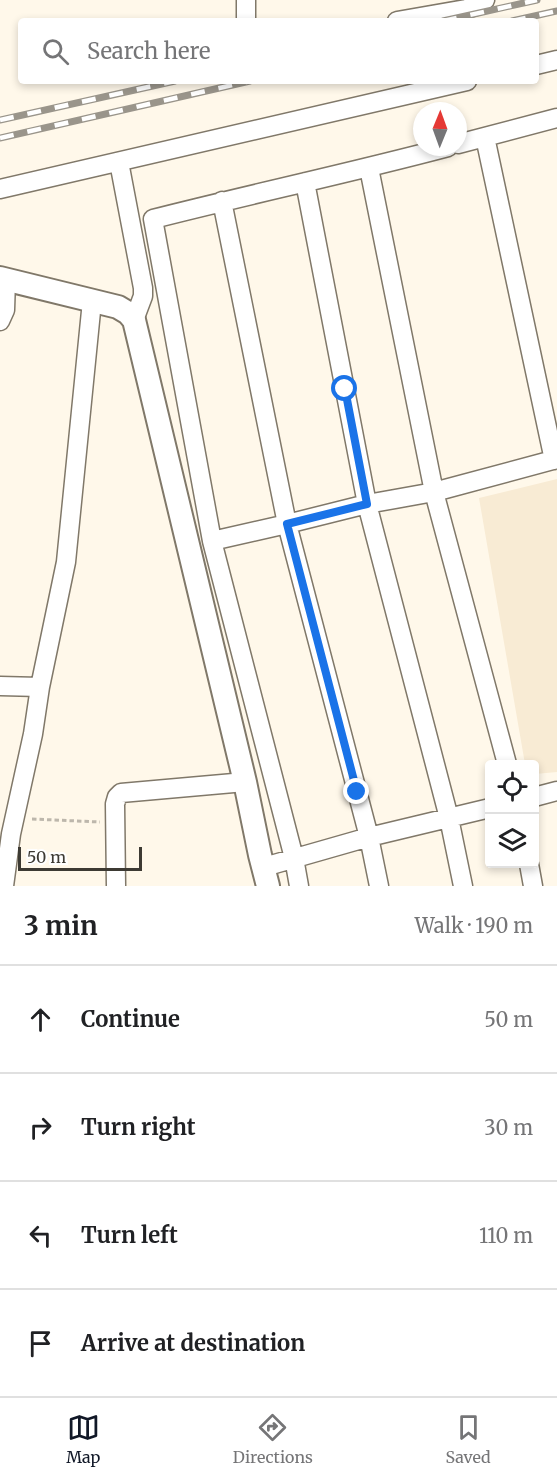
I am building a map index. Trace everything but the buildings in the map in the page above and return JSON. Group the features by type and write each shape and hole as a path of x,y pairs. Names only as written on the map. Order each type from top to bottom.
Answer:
{"street":[{"path":"246,0 246,18"},
{"path":"414,18 466,9 484,0"},
{"path":"539,64 557,60"},
{"path":"0,189 454,84"},
{"path":"467,142 557,118"},
{"path":"212,541 367,504 434,492 555,460 485,137"},
{"path":"299,886 294,858 212,541 153,219 414,156"},
{"path":"119,162 143,288 143,296 134,320"},
{"path":"369,168 434,492 506,760"},
{"path":"305,182 367,504 449,818 463,886"},
{"path":"222,201 287,524 369,837 379,886"},
{"path":"0,321 5,310 3,279 118,307 128,312 134,320 266,877 294,858 485,809"},
{"path":"4,886 9,829 33,734 40,687 66,562 92,301"},
{"path":"0,686 40,687"},
{"path":"116,886 115,804 117,797 122,793 245,782"},
{"path":"539,796 557,791"},
{"path":"529,868 533,886"}],"path":[{"path":"9,829 115,822"}],"shaded area":[{"path":"557,479 557,772 539,774 539,760 524,760 479,498"}],"railway":[{"path":"456,18 537,0"},
{"path":"526,18 557,11"},
{"path":"0,120 162,84"},
{"path":"0,138 237,84"}],"route":[{"path":"345,389 367,504 287,524 357,792"}]}
